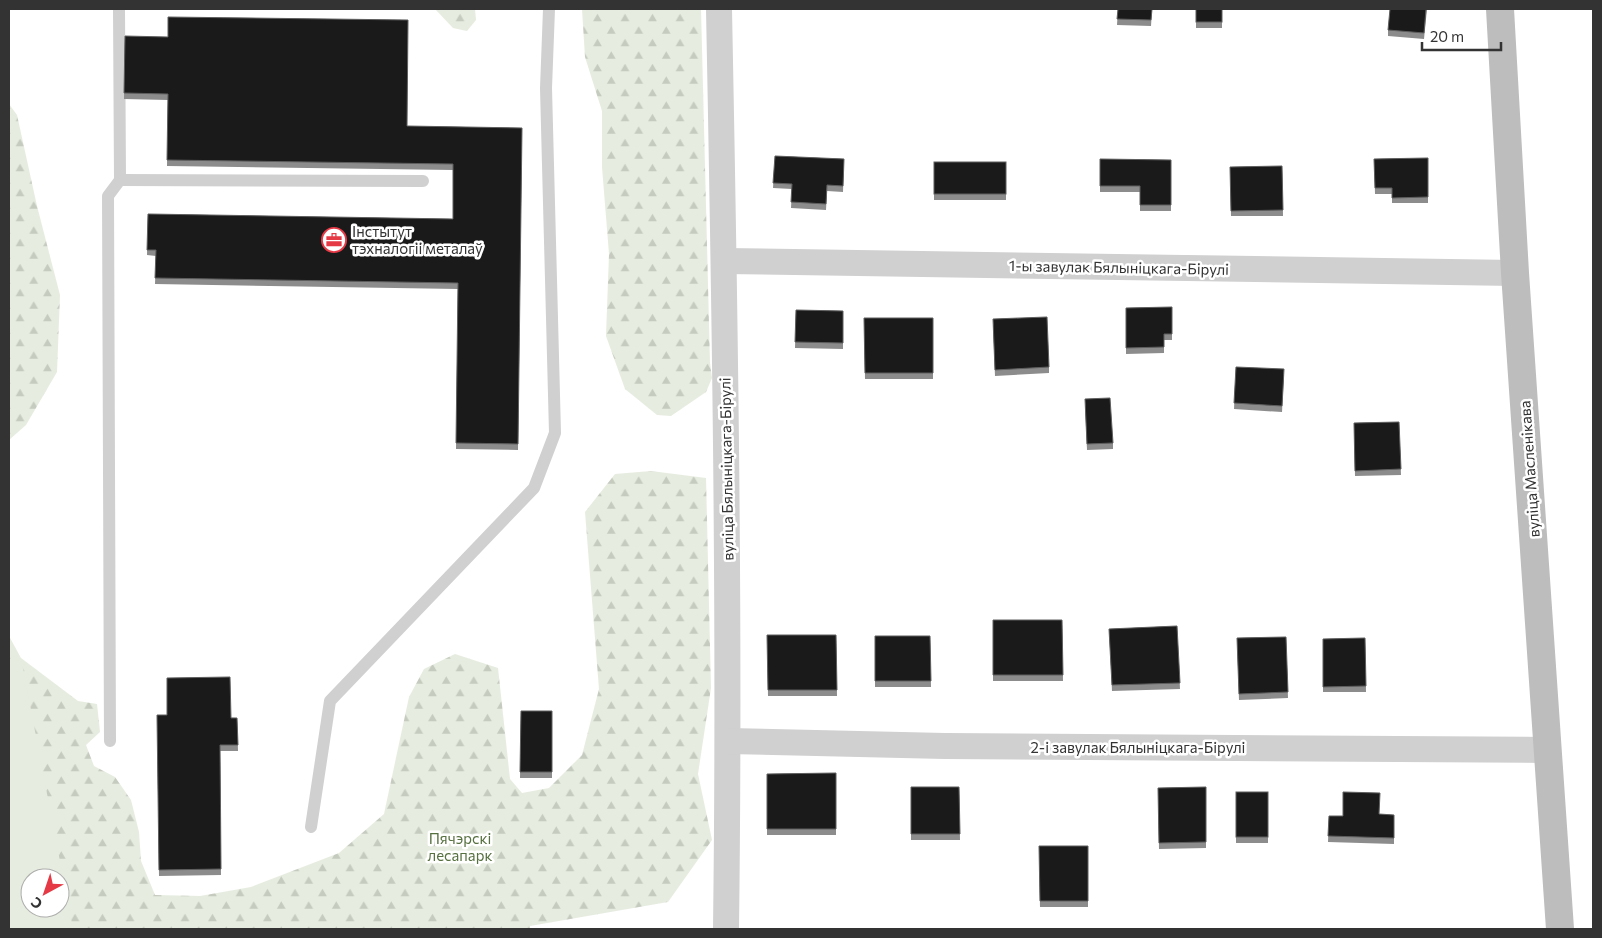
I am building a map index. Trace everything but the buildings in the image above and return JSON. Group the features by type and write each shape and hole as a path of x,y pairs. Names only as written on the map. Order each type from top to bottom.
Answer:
{"main road":[{"name":"вуліца Масленікава","path":"1500,9 1515,273 1560,929"}],"street":[{"name":"вуліца Бялыніцкага-Бірулі","path":"719,9 724,261 728,741 726,929"},
{"name":"1-ы завулак Бялыніцкага-Бірулі","path":"724,261 1515,273"},
{"name":"2-і завулак Бялыніцкага-Бірулі","path":"728,741 945,746 1548,750"}],"lane":[{"path":"110,741 108,196 120,180 119,9"},
{"path":"311,827 330,701 534,488 555,433 546,88 549,9"},
{"path":"120,180 423,181"}],"green space":[{"path":"435,9 475,9 476,20 467,31 453,28"},
{"path":"582,9 701,9 710,363 712,378 706,392 671,416 657,415 625,389 606,336 609,254 602,167 602,111 585,57"},
{"path":"9,104 17,115 37,206 60,295 57,372 26,425 9,440"},
{"name":"Пячэрскі лесапарк","path":"651,471 706,478 711,688 698,774 712,840 668,902 530,926 530,929 9,929 9,636 21,658 78,701 97,704 100,732 86,745 94,766 115,777 131,800 139,832 141,861 155,895 200,896 251,887 339,853 384,814 409,697 424,669 455,654 498,668 510,779 522,793 549,788 582,755 599,689 585,512 615,474"},
{"path":"21,658 61,868 20,868 20,918 70,918 70,913 73,929 9,929 9,661"}],"place":[{"name":"Інстытут тэхналогіі металаў","path":"334,240"}]}
